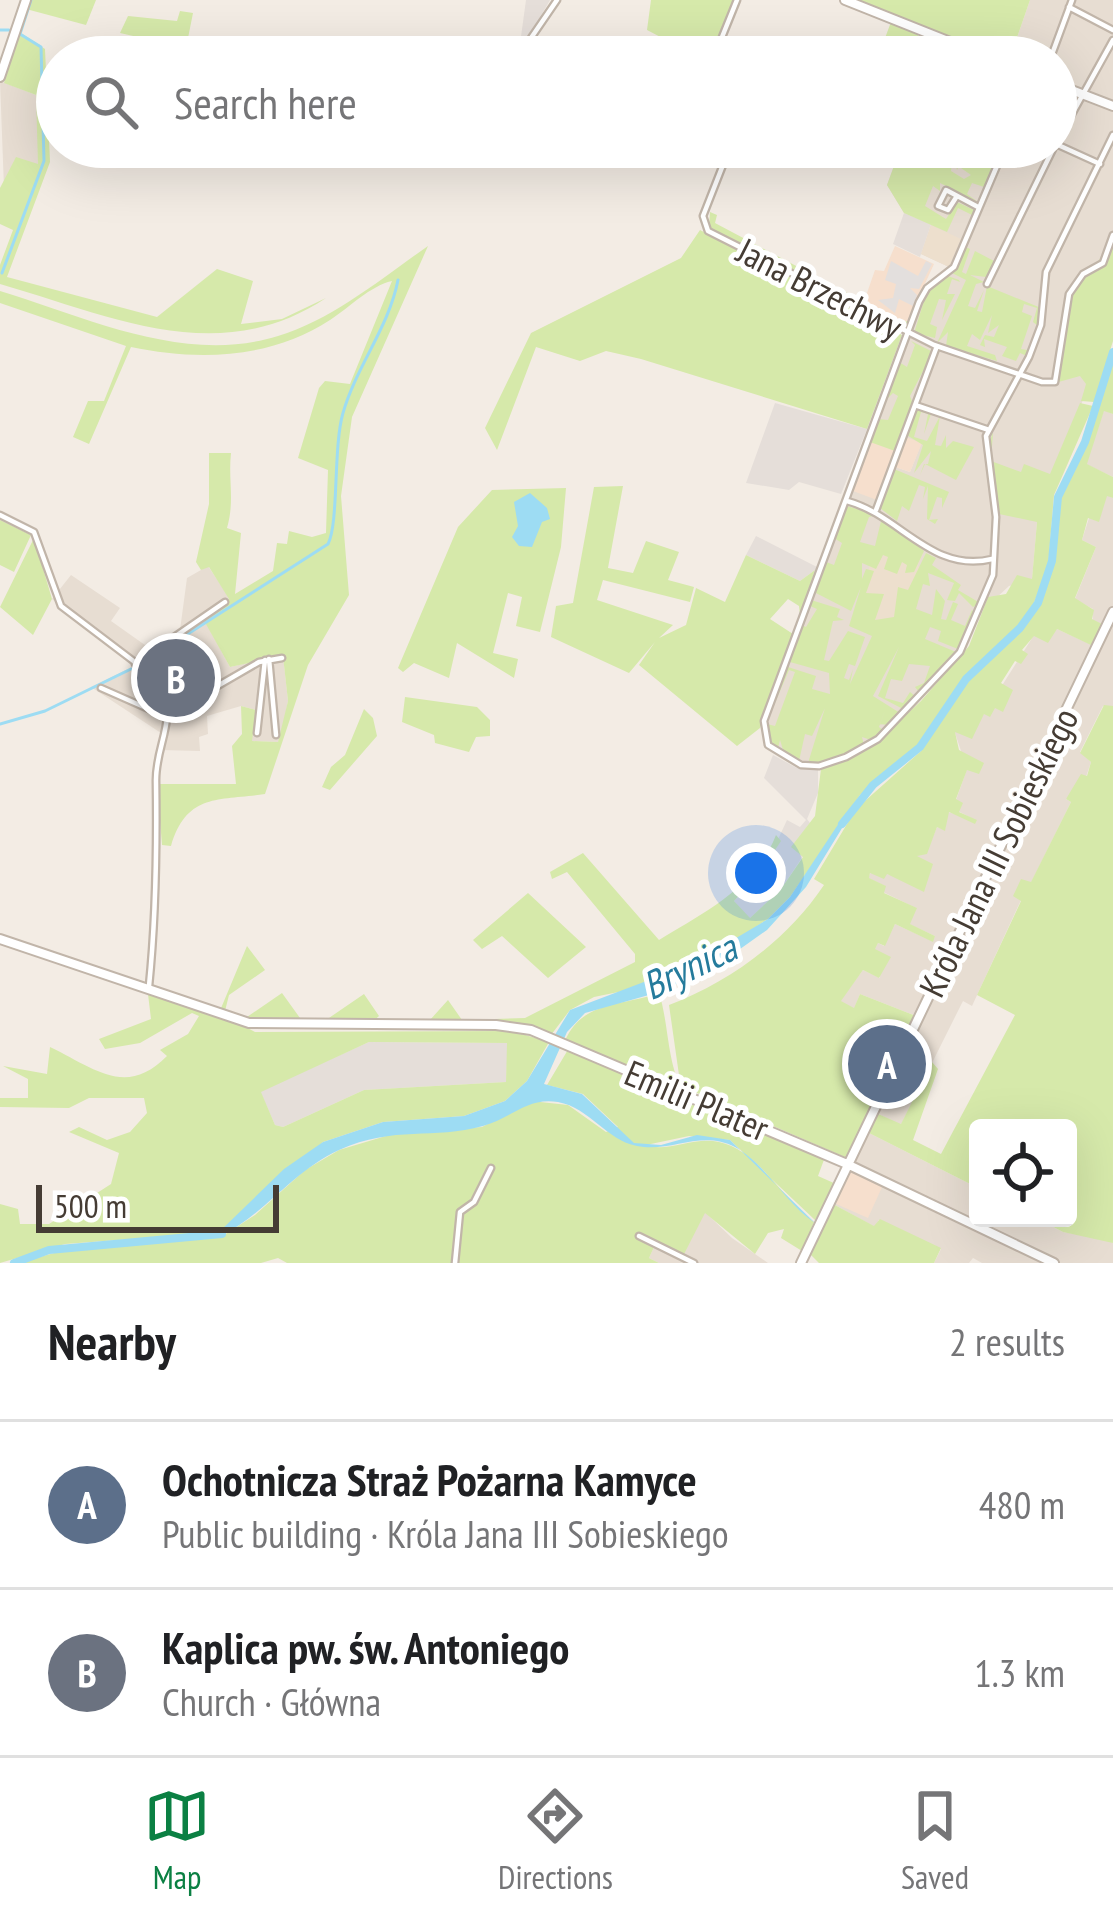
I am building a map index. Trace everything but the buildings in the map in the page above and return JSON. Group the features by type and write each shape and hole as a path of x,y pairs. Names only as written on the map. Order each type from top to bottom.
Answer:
{"street":[{"path":"0,76 26,0"},
{"path":"532,36 557,0"},
{"path":"722,36 737,0"},
{"path":"845,0 935,36"},
{"path":"1059,36 1070,4 1113,30"},
{"path":"1077,102 1113,40"},
{"path":"1077,92 1113,106"},
{"path":"996,168 953,267 927,288 909,332 764,722 768,745 776,753 819,766 869,745 960,652 992,581 996,521 985,453 989,430 1042,325 1046,272 1113,135"},
{"path":"1077,154 1100,164"},
{"name":"Jana Brzechwy","path":"722,168 703,216 704,228 937,346 1018,373"},
{"path":"986,284 1044,168"},
{"path":"957,196 978,207"},
{"path":"1018,373 1054,383 1070,292 1083,274 1102,264 1113,235"},
{"path":"876,510 937,346"},
{"path":"914,405 989,430"},
{"path":"846,501 876,510 939,556 992,559"},
{"path":"0,514 34,532 62,605 166,686 214,688 267,660 282,658"},
{"path":"135,664 225,602"},
{"name":"Króla Jana III Sobieskiego","path":"802,1260 1113,612"},
{"path":"257,734 267,660"},
{"path":"267,660 276,735"},
{"path":"148,992 160,849 156,779 169,718 166,686"},
{"path":"100,688 169,718"},
{"name":"Emilii Plater","path":"0,939 249,1023 507,1025 546,1036 847,1164 1054,1263"},
{"path":"454,1263 460,1212 474,1202 491,1168"},
{"path":"640,1236 694,1263"},
{"path":"802,1260 814,1263"}],"shaded area":[{"path":"526,0 550,0 532,31 538,36 521,36"},
{"path":"1030,0 1113,0 1113,320 1037,522 1032,580 1009,586 994,600 985,596 959,651 869,744 818,763 802,763 781,754 767,733 769,717 853,491 890,465 910,472 921,444 895,449 871,442 926,294 956,270 1000,168 1077,168 1077,36 1018,36"},
{"path":"0,81 36,95 36,167 4,188"},
{"path":"893,168 993,168 949,267 921,254 931,224 904,213 887,185"},
{"path":"904,213 931,224 920,257 893,244"},
{"path":"931,225 961,239 949,267 921,254"},
{"path":"895,246 934,264 908,321 902,322 869,307 867,293 875,270 884,271"},
{"path":"891,261 918,276 926,261 932,264 919,289 910,288 917,295 913,306 899,299 895,313 878,300 893,298 896,284 885,280"},
{"path":"775,403 867,429 841,494 799,482 789,490 746,483"},
{"path":"1104,410 1113,414 1113,477 1086,464"},
{"path":"900,435 922,443 910,472 889,465 877,500 853,491 871,442 895,449"},
{"path":"1107,495 1113,498 1113,706 1103,706 1080,752 1091,762 1086,777 1066,799 1071,802 1031,883 1022,880 1021,900 972,1006 963,1001 901,1125 874,1112 916,1016 860,994 854,1009 840,1001 863,970 880,978 874,950 878,943 884,946 895,924 932,941 935,936 909,924 916,908 883,892 885,886 868,878 871,872 887,874 922,885 917,856 919,851 926,854 937,827 945,830 948,812 977,821 958,811 956,800 967,769 954,730 984,714 1034,635 1057,629 1092,645 1093,609 1075,599 1096,547 1082,540 1089,518"},
{"path":"894,526 924,551 918,566 923,568 907,614 882,630 854,613 875,550"},
{"path":"756,536 817,567 800,581 746,555"},
{"path":"208,566 230,599 203,617 230,667 283,655 288,701 282,732 278,742 251,741 256,710 241,706 207,716 208,734 199,737 200,751 161,750 164,735 91,687 134,666 52,599 71,575 120,608 111,621 152,650 180,630 187,578"},
{"path":"773,755 797,768 818,769 818,793 807,819 810,823 792,847 803,856 781,889 749,919 734,901 761,876 787,820 800,827 806,820 764,778"},
{"path":"369,1042 508,1043 506,1082 364,1090 283,1127 275,1125 260,1091"},
{"path":"869,1133 969,1183 969,1227 1053,1227 1106,1239 1113,1243 1113,1263 982,1263 973,1258 969,1263 934,1263 941,1249 879,1220 875,1227 833,1204"},
{"path":"851,1170 883,1185 868,1218 834,1203"},
{"path":"705,1212 768,1263 659,1263 649,1258 655,1245"}],"green space":[{"path":"29,0 96,0 86,25 26,9"},
{"path":"651,0 733,0 719,36 659,36 647,30"},
{"path":"855,0 1030,0 1018,36 949,36"},
{"path":"180,11 193,13 188,36 120,33 128,16 177,21"},
{"path":"891,22 919,33 918,36 886,36"},
{"path":"18,31 36,43 36,95 4,83"},
{"path":"16,157 36,163 36,168 48,168 7,277 157,317 217,269 253,281 241,324 282,319 326,298 286,319 246,330 205,333 124,321 0,284 0,265 13,230 0,224 0,188"},
{"path":"893,168 951,168 964,179 971,175 961,168 992,168 984,187 972,183 967,194 978,202 940,183 940,191 933,186 925,206 946,219 957,202 974,210 972,215 958,208 947,232 904,213 887,185"},
{"path":"710,212 717,215 715,223 902,322 908,321 915,304 909,326 709,229"},
{"path":"700,230 902,335 867,429 641,359 606,351 580,361 536,347 497,450 485,428 531,333 681,258"},
{"path":"1113,236 1113,341 1094,402 1081,401 1086,384 1080,376 1055,383 1063,322 1074,288"},
{"path":"428,246 352,417 341,496 349,595 308,665 265,794 207,802 186,816 171,846 162,845 157,784 236,784 232,746 242,734 241,706 256,710 252,741 278,742 288,701 283,656 230,667 202,617 229,599 209,567 201,570 196,562 209,504 209,453 231,453 227,528 241,533 235,594 273,571 277,543 287,544 289,531 312,537 326,533 328,470 298,458 319,388 325,381 350,384 392,281 283,343 208,355 131,347 89,444 73,437 88,401 104,401 126,346 0,303 0,291 102,325 172,342 243,344 318,320"},
{"path":"964,246 970,249 962,272 966,274 975,251 994,261 986,277 970,275 984,282 976,284 968,306 975,308 984,290 977,311 982,312 987,286 1041,308 1038,326 1033,322 1037,308 1024,304 1022,312 1032,316 1021,349 1027,350 1037,330 1027,356 1020,353 1016,361 1002,356 1007,347 984,339 985,347 980,345 985,335 994,337 999,325 988,333 992,315 980,340 972,334 967,346 995,355 997,361 946,346 948,332 937,343 966,280 952,273"},
{"path":"948,276 960,282 952,279 947,294 955,294 942,320 946,300 939,299 930,324 937,327 935,338 914,333 927,291"},
{"path":"911,341 933,352 910,396 913,404 895,451 870,442 878,419 888,420 898,396 893,393 885,401 899,362 907,367 915,345"},
{"path":"1113,363 1113,414 1104,411 1087,464 1113,477 1113,498 1107,496 1099,522 1088,518 1082,540 1096,547 1075,598 1094,610 1092,619 1104,625 1093,646 1057,629 1048,643 1034,636 1022,650 1028,654 1021,664 1015,661 1001,683 1013,690 1003,712 995,708 990,717 984,714 972,739 955,732 959,750 984,763 979,774 967,770 956,799 963,803 959,812 977,820 975,824 949,812 945,831 937,827 927,854 917,856 933,864 924,892 887,874 884,879 870,873 869,878 886,886 884,893 917,908 910,924 935,936 933,942 895,924 885,946 878,943 875,949 891,957 879,978 863,970 841,1001 854,1008 860,994 916,1016 895,1060 881,1053 872,1071 886,1079 847,1158 690,1090 679,1075 669,1005 735,971 793,924 824,885 814,879 856,809 921,751 960,688 1039,608 1055,562 1061,494 1083,453"},
{"path":"1080,403 1093,406 1054,495 1048,567 1030,613 957,687 919,745 860,795 790,897 768,919 719,951 638,988 594,997 570,1010 551,1035 531,1028 401,1022 430,1020 448,1000 462,1020 525,1018 635,962 635,954 567,872 552,879 550,872 583,853 659,940 742,884 776,835 781,841 775,850 779,855 734,901 750,918 781,889 803,857 791,847 815,816 821,769 877,742 969,646 988,597 1006,594 1017,575 1032,579 1037,522 999,514 988,462 993,432 991,461 1021,472 1024,464 1050,474"},
{"path":"917,408 931,414 924,434 928,414 921,412 914,437 927,441 940,416 935,445 941,446 946,435 946,448 953,441 974,447 956,480 925,464 931,451 914,473 923,445 905,434"},
{"path":"894,469 949,492 942,508 942,498 937,497 929,520 938,519 935,524 927,519 928,486 923,499 925,487 919,485 909,511 902,506 897,521 880,508"},
{"path":"623,486 608,568 633,573 646,541 679,552 668,580 694,587 690,602 603,580 597,600 673,625 659,638 686,625 696,588 725,602 746,555 800,581 815,570 800,615 799,606 788,599 770,619 793,634 760,728 737,746 639,665 655,642 629,673 551,637 556,606 573,603 594,487"},
{"path":"566,488 561,547 540,632 516,626 522,597 508,593 493,653 518,659 514,678 457,643 449,678 414,663 403,672 398,668 458,527 492,490"},
{"path":"847,506 878,515 869,517 860,542 875,546 882,517 924,551 914,572 905,573 907,565 902,562 897,574 884,569 888,557 883,555 876,569 862,563 862,579 866,569 874,571 866,593 884,594 875,620 894,617 898,587 908,590 926,553 936,558 932,565 961,585 958,590 980,603 973,607 959,593 955,601 947,600 954,583 928,573 930,586 923,584 916,609 932,615 936,589 945,601 941,619 946,620 953,602 958,604 951,620 965,626 972,610 975,613 958,649 938,641 941,631 930,627 925,639 956,652 919,692 915,687 924,683 930,666 909,664 902,681 891,679 885,698 903,703 910,692 915,696 903,709 878,696 899,647 873,696 900,713 888,725 880,724 883,730 871,740 862,737 864,745 827,762 808,763 825,708 812,736 805,734 799,761 784,753 780,740 778,748 773,747 767,724 775,726 795,672 789,670 769,717 788,667 816,676 812,689 830,694 829,673 790,662 802,625 806,627 817,609 810,606 811,600 840,609 837,617 844,620 833,621 824,660 829,661 848,631 865,637 855,666 849,664 844,678 849,680 853,669 850,684 872,636 849,626 861,587 851,611 814,592 826,562 834,565 842,543 834,538"},
{"path":"0,520 31,535 14,572 0,565"},
{"path":"34,538 52,599 33,635 0,607"},
{"path":"405,697 477,707 490,720 490,736 476,737 469,752 435,743 434,735 402,722"},
{"path":"1104,705 1113,706 1113,1243 1053,1227 1077,1227 1077,1119 969,1119 969,1183 869,1133 876,1113 901,1124 932,1062 938,1069 913,1140 941,1154 1015,1015 977,995 1021,901 1013,896 1021,879 1031,882 1071,802 1066,799 1081,774 1087,776 1091,762 1080,753"},
{"path":"364,709 373,718 377,736 330,790 322,787 331,767 345,755"},
{"path":"528,893 586,947 548,978 502,936 482,949 473,940"},
{"path":"0,944 242,1025 255,1032 512,1031 549,1042 527,1081 505,1101 464,1116 383,1122 323,1142 224,1232 65,1244 0,1263 0,1204 18,1209 20,1224 49,1224 111,1184 119,1153 69,1132 79,1127 107,1140 130,1132 147,1113 144,1098 89,1098 69,1108 0,1107 0,1098 28,1098 28,1079 3,1066 47,1074 50,1047 110,1075 138,1075 152,1069 167,1056 160,1050 188,1034 199,1016 192,1013 140,1043 105,1049 99,1039 151,1019 148,994","holes":["369,1042 507,1043 506,1082 364,1090 283,1127 275,1125 261,1092"]},
{"path":"247,946 265,970 229,995 225,1011 247,1017 282,993 300,1018 326,1020 364,994 379,1016 369,1025 252,1023 219,1013"},
{"path":"659,993 674,1070 684,1092 565,1041 572,1028 593,1011"},
{"path":"569,1048 825,1157 818,1176 836,1184 815,1220 772,1179 814,1222 802,1251 781,1238 784,1229 768,1233 755,1254 705,1213 682,1258 655,1245 649,1258 659,1263 287,1263 278,1258 261,1263 18,1263 65,1250 221,1237 255,1215 305,1170 339,1150 396,1133 482,1127 531,1101 568,1105 606,1132 618,1127 583,1094 547,1085","holes":["689,1136 730,1140 745,1154 710,1141 646,1145"]},
{"path":"833,1204 874,1226 880,1219 941,1248 934,1263 819,1263 809,1253"}],"water":[{"path":"530,493 547,508 550,519 542,522 532,547 519,546 512,537 518,526 514,502"},
{"path":"843,817 847,820 806,887 767,930 726,959 663,991 585,1013 567,1032 544,1084 582,1094 634,1143 661,1145 697,1135 730,1140 742,1151 710,1140 662,1147 637,1146 569,1105 547,1101 483,1126 378,1138 339,1150 307,1169 237,1227 216,1235 284,1169 323,1142 383,1122 464,1116 505,1101 527,1081 570,1010 694,963 768,919 790,897"}],"waterway":[{"path":"31,0 20,34 36,44"},
{"path":"0,30 9,30"},
{"path":"2,273 41,168"},
{"path":"144,662 328,544 343,413 398,280"},
{"name":"Brynica","path":"842,824 873,785 920,747 966,679 1020,628 1038,603 1052,561 1058,497 1085,442 1113,352"},
{"path":"0,724 45,711 131,669"},
{"name":"Brynica","path":"14,1263 49,1250 222,1234"}],"place":[{"name":"Kaplica pw. św. Antoniego","path":"176,678"},
{"name":"Ochotnicza Straż Pożarna Kamyce","path":"887,1064"}]}
